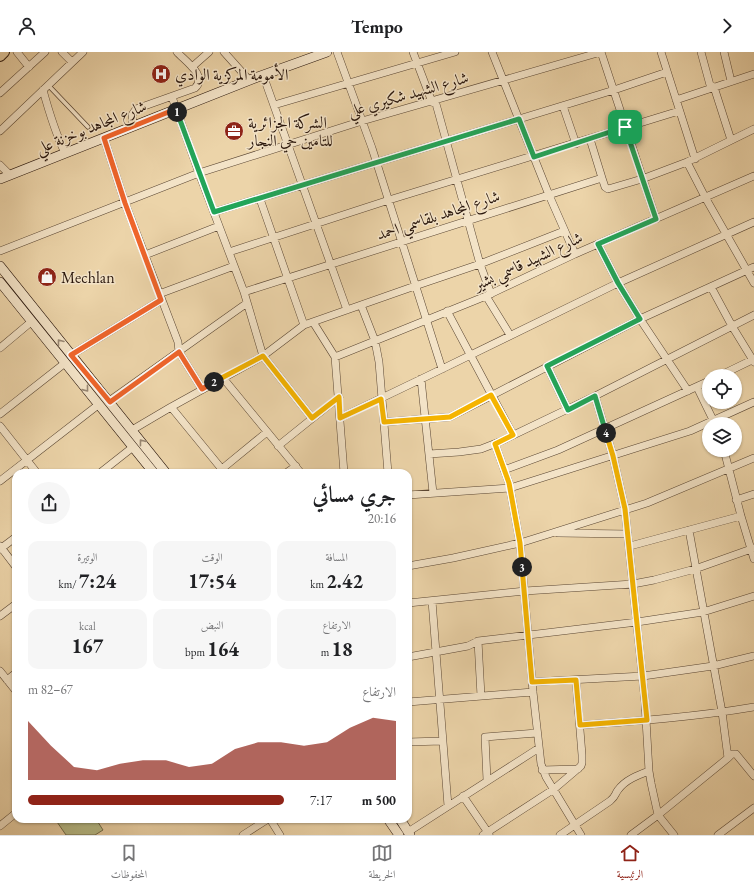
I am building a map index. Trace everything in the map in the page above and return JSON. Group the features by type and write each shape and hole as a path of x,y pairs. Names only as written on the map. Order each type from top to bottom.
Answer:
{"main road":[{"path":"0,56 4,52"},
{"name":"شارع المجاهد بوخزنة علي","path":"0,179 249,80 327,52"},
{"path":"0,266 163,469"},
{"path":"0,282 151,469"},
{"path":"391,823 399,835"},
{"path":"403,823 409,833"}],"street":[{"path":"17,52 29,67"},
{"path":"0,93 45,52"},
{"path":"62,52 72,62"},
{"path":"0,131 83,52"},
{"path":"133,126 132,115 136,109 172,97 198,86 199,79 197,72 177,52"},
{"path":"192,67 209,52"},
{"path":"224,52 249,80"},
{"path":"337,52 389,200 442,369"},
{"path":"413,52 432,102 436,104 489,295 510,335"},
{"path":"274,105 455,52"},
{"path":"492,52 549,195 575,254"},
{"path":"601,52 656,219"},
{"name":"شارع الشهيد شكيري علي","path":"0,251 199,173 362,121 601,52"},
{"path":"661,52 695,159"},
{"path":"701,52 710,85 714,87 731,140"},
{"path":"724,52 731,81"},
{"path":"214,212 303,186 376,162 447,142 667,72"},
{"path":"676,100 754,74"},
{"path":"263,75 347,310"},
{"path":"45,88 50,116 65,153"},
{"path":"172,97 244,292 263,356 312,418"},
{"path":"563,106 576,144"},
{"path":"229,252 317,225 389,200 534,157 679,111"},
{"path":"590,139 605,187 608,189 642,179 695,159 754,129"},
{"path":"104,138 125,203 178,342 179,352 202,389"},
{"path":"687,162 705,197 754,283"},
{"path":"0,165 10,175"},
{"name":"شارع الشهيد قاسمي بشير","path":"335,357 489,295 575,254 754,176"},
{"name":"شارع المجاهد بلقاسمي احمد","path":"244,292 602,178"},
{"path":"260,199 304,325"},
{"path":"340,418 421,380 618,283 754,222"},
{"path":"145,255 219,226"},
{"path":"132,430 202,389 263,356 304,325 480,264 564,231"},
{"path":"598,244 618,283 640,319 688,391"},
{"path":"71,355 160,297 234,266"},
{"path":"384,422 450,417 640,319 754,266"},
{"path":"711,286 732,326 754,360 734,369"},
{"path":"110,402 247,303"},
{"path":"361,305 374,341 379,362 388,469"},
{"path":"448,311 513,435"},
{"path":"429,454 459,452 495,444 568,410 754,315"},
{"path":"0,348 31,322"},
{"path":"313,322 335,357 344,469"},
{"path":"0,414 65,364"},
{"path":"547,366 568,410"},
{"path":"223,378 298,469"},
{"path":"421,380 433,494"},
{"path":"504,470 558,450 702,384"},
{"path":"697,387 712,417"},
{"path":"595,396 613,456 625,509 647,720 649,771 658,816 674,835"},
{"path":"278,446 339,397"},
{"path":"724,417 754,402"},
{"path":"15,469 98,405"},
{"path":"171,407 219,469"},
{"path":"0,426 34,469"},
{"path":"412,495 510,488 702,426"},
{"path":"224,469 267,432"},
{"path":"495,444 510,488 520,543 532,682 542,770 581,835"},
{"path":"105,469 133,447"},
{"path":"725,457 740,516 754,559"},
{"path":"412,565 520,543 552,533 647,503 754,458"},
{"path":"292,469 296,466"},
{"path":"0,481 12,472"},
{"path":"736,500 754,494"},
{"path":"630,546 740,516"},
{"path":"689,530 722,712 728,758"},
{"path":"552,533 628,534"},
{"path":"12,540 1,548 12,561"},
{"path":"412,603 524,591 633,584 695,569 752,549"},
{"path":"412,655 468,646 478,641 637,622 703,612 754,596"},
{"path":"432,601 448,806"},
{"path":"0,616 12,607"},
{"path":"478,641 481,696"},
{"path":"532,682 642,676 713,666 754,656"},
{"path":"0,671 12,686"},
{"path":"7,680 12,676"},
{"path":"463,796 487,834 554,789 581,766 583,761 576,680"},
{"path":"412,702 533,692"},
{"path":"580,725 647,720 754,707"},
{"path":"487,780 485,737 537,733"},
{"path":"412,742 442,741"},
{"path":"409,833 487,780 539,748"},
{"path":"631,835 658,816 732,754 736,754 754,776"},
{"path":"746,766 754,765"},
{"path":"542,770 578,769"},
{"path":"560,835 610,801 616,796 617,791 630,780 649,771"},
{"path":"718,835 754,808"},
{"path":"0,826 12,816"},
{"path":"243,835 262,823"},
{"path":"272,823 280,835"}],"lane":[{"path":"45,88 88,127"}],"green space":[{"path":"58,823 99,823 103,830 95,835 66,835"}],"place":[{"name":"الأمومة المركزية الوادي","path":"161,74"},
{"name":"الشركة الجزائرية للتامين حي النجار","path":"234,131"},
{"name":"Mechlan","path":"47,277"}],"route":[{"path":"176,109 214,212 519,119 534,157 625,127 656,219 598,244 618,283 640,319 547,366 568,410 595,396 613,456 625,509 647,720 580,725 576,680 532,682 520,543 509,483 495,444 513,435 491,395 450,417 384,422 381,399 340,418 339,397 312,418 263,356 202,389 179,352 110,402 71,355 161,300 125,203 104,138 133,126 176,109"}]}
